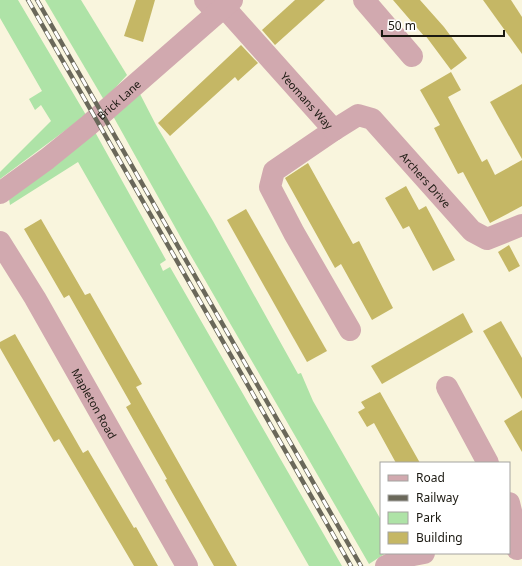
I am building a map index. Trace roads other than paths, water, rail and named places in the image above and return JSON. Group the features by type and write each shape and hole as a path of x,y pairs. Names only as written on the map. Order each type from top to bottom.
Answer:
{"street":[{"path":"364,0 412,56"},
{"name":"Brick Lane","path":"0,193 48,159 112,106 220,5"},
{"name":"Yeomans Way","path":"220,5 334,130 274,171 270,187 294,233 350,330"},
{"name":"Archers Drive","path":"334,130 358,115 372,119 472,231 486,239 516,229 522,225"},
{"name":"Mapleton Road","path":"0,242 35,298 187,566"},
{"path":"447,387 487,462"},
{"path":"510,508 513,519 516,549"},
{"path":"386,566 408,556 419,554"}],"railway":[{"path":"28,0 351,566"},
{"path":"37,0 361,566"}]}
